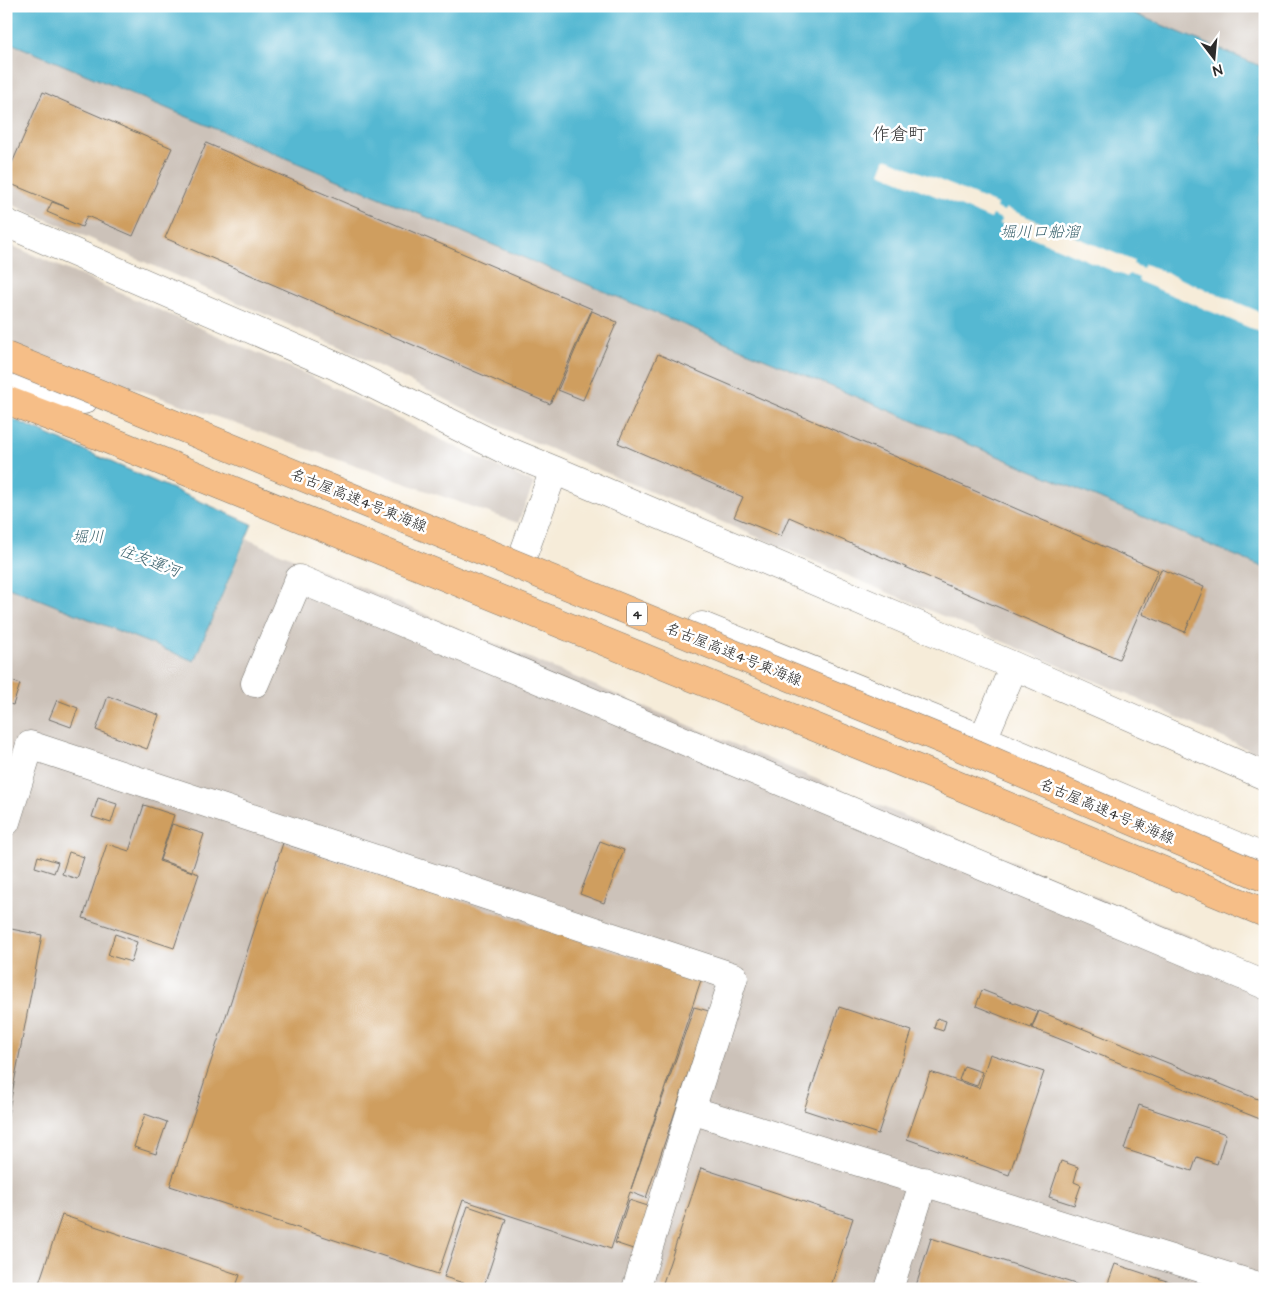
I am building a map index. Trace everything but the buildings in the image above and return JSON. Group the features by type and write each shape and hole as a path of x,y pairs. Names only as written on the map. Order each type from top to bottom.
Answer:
{"highway":[{"name":"名古屋高速4号東海線","path":"6,356 953,744 1265,878"},
{"path":"11,384 82,429 922,770 1265,913"}],"street":[{"path":"6,223 336,366 503,449 1014,666 1265,776"},
{"path":"11,384 523,555 983,739 1265,858"},
{"path":"523,555 554,470"},
{"path":"254,683 299,580 1265,985"},
{"path":"983,739 1014,666"},
{"path":"6,822 30,745 734,977 636,1289"},
{"path":"692,1110 1265,1288"},
{"path":"889,1289 924,1181"}],"shaded area":[{"path":"1116,6 1265,6 1265,68"},
{"path":"6,41 1265,568 1265,757 1135,698 518,435 336,345 6,202"},
{"path":"6,243 319,380 534,483 518,523 6,343"},
{"path":"247,539 1265,968 1265,1289 6,1289 6,586 194,661"}],"water":[{"name":"堀川口船溜","path":"6,6 300,6 308,9 315,6 1116,6 1265,68 1265,568 6,41"},
{"name":"堀川","path":"6,416 252,524 194,661 6,586"}],"pier":[{"path":"886,158 997,204 996,208 1004,211 1006,208 1134,261 1133,264 1143,268 1145,264 1265,314 1265,330 1262,333 1138,281 1139,278 1129,274 1127,277 1000,224 1001,219 993,215 991,219 880,173"}],"district":[{"name":"作倉町","path":"899,134"}],"water label":[{"name":"住友運河","path":"150,560"}]}
